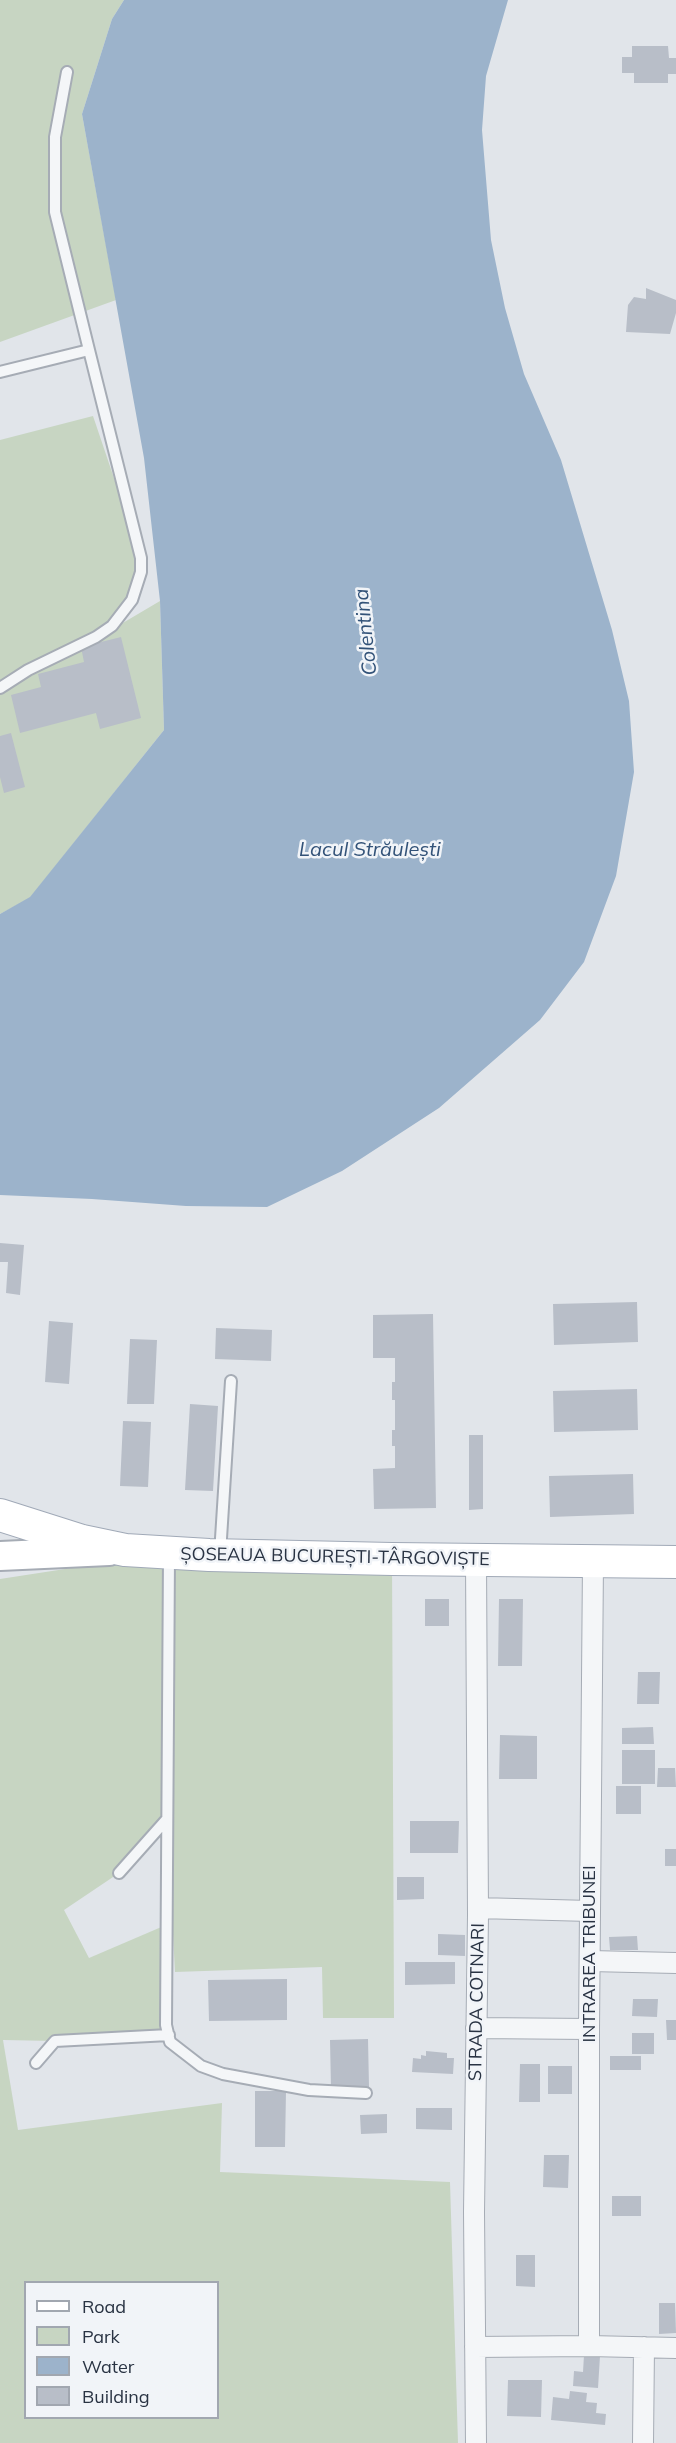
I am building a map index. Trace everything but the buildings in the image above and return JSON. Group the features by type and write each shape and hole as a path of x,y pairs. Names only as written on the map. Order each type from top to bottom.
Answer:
{"main road":[{"name":"ȘOSEAUA BUCUREȘTI-TÂRGOVIȘTE","path":"0,1515 64,1536 125,1550 220,1555 476,1561 676,1562"},
{"path":"0,1556 125,1550"}],"street":[{"name":"STRADA COTNARI","path":"476,1561 478,1908 476,2443"},
{"name":"INTRAREA TRIBUNEI","path":"589,2346 593,1562"},
{"path":"478,1908 590,1911"},
{"path":"590,1961 676,1963"},
{"path":"476,2028 589,2029"},
{"path":"475,2347 676,2348"},
{"path":"643,2443 644,2347"}],"lane":[{"path":"0,688 28,670 96,637 112,626 132,600 138,588 141,558 56,212 55,137 68,72"},
{"path":"0,372 89,350"},
{"path":"220,1555 231,1381"},
{"path":"169,1553 166,2025 170,2042 201,2066 223,2074 309,2090 366,2093"},
{"path":"119,1873 167,1819"},
{"path":"36,2062 55,2041 169,2035"}],"green space":[{"path":"0,0 124,0 112,19 82,114 116,300 0,342"},
{"path":"93,416 141,558 141,572 116,627 160,601 164,730 30,898 0,914 0,693 32,670 0,688 0,440"},
{"path":"169,1553 392,1559 394,2018 323,2018 322,1967 175,1972 167,1820 119,1873 64,1910 89,1958 166,1925 169,2035 55,2041 3,2040 18,2130 222,2103 220,2172 450,2182 458,2443 0,2443 0,1579"}],"water":[{"name":"Lacul Străulești","path":"124,0 508,0 486,76 482,130 491,240 505,308 524,374 561,460 612,630 629,701 634,772 616,876 584,962 540,1020 439,1108 342,1171 267,1207 186,1206 0,1195 0,914 30,897 164,730 160,601 144,458 82,114 112,19"}],"water label":[{"name":"Colentina","path":"366,632"}]}
